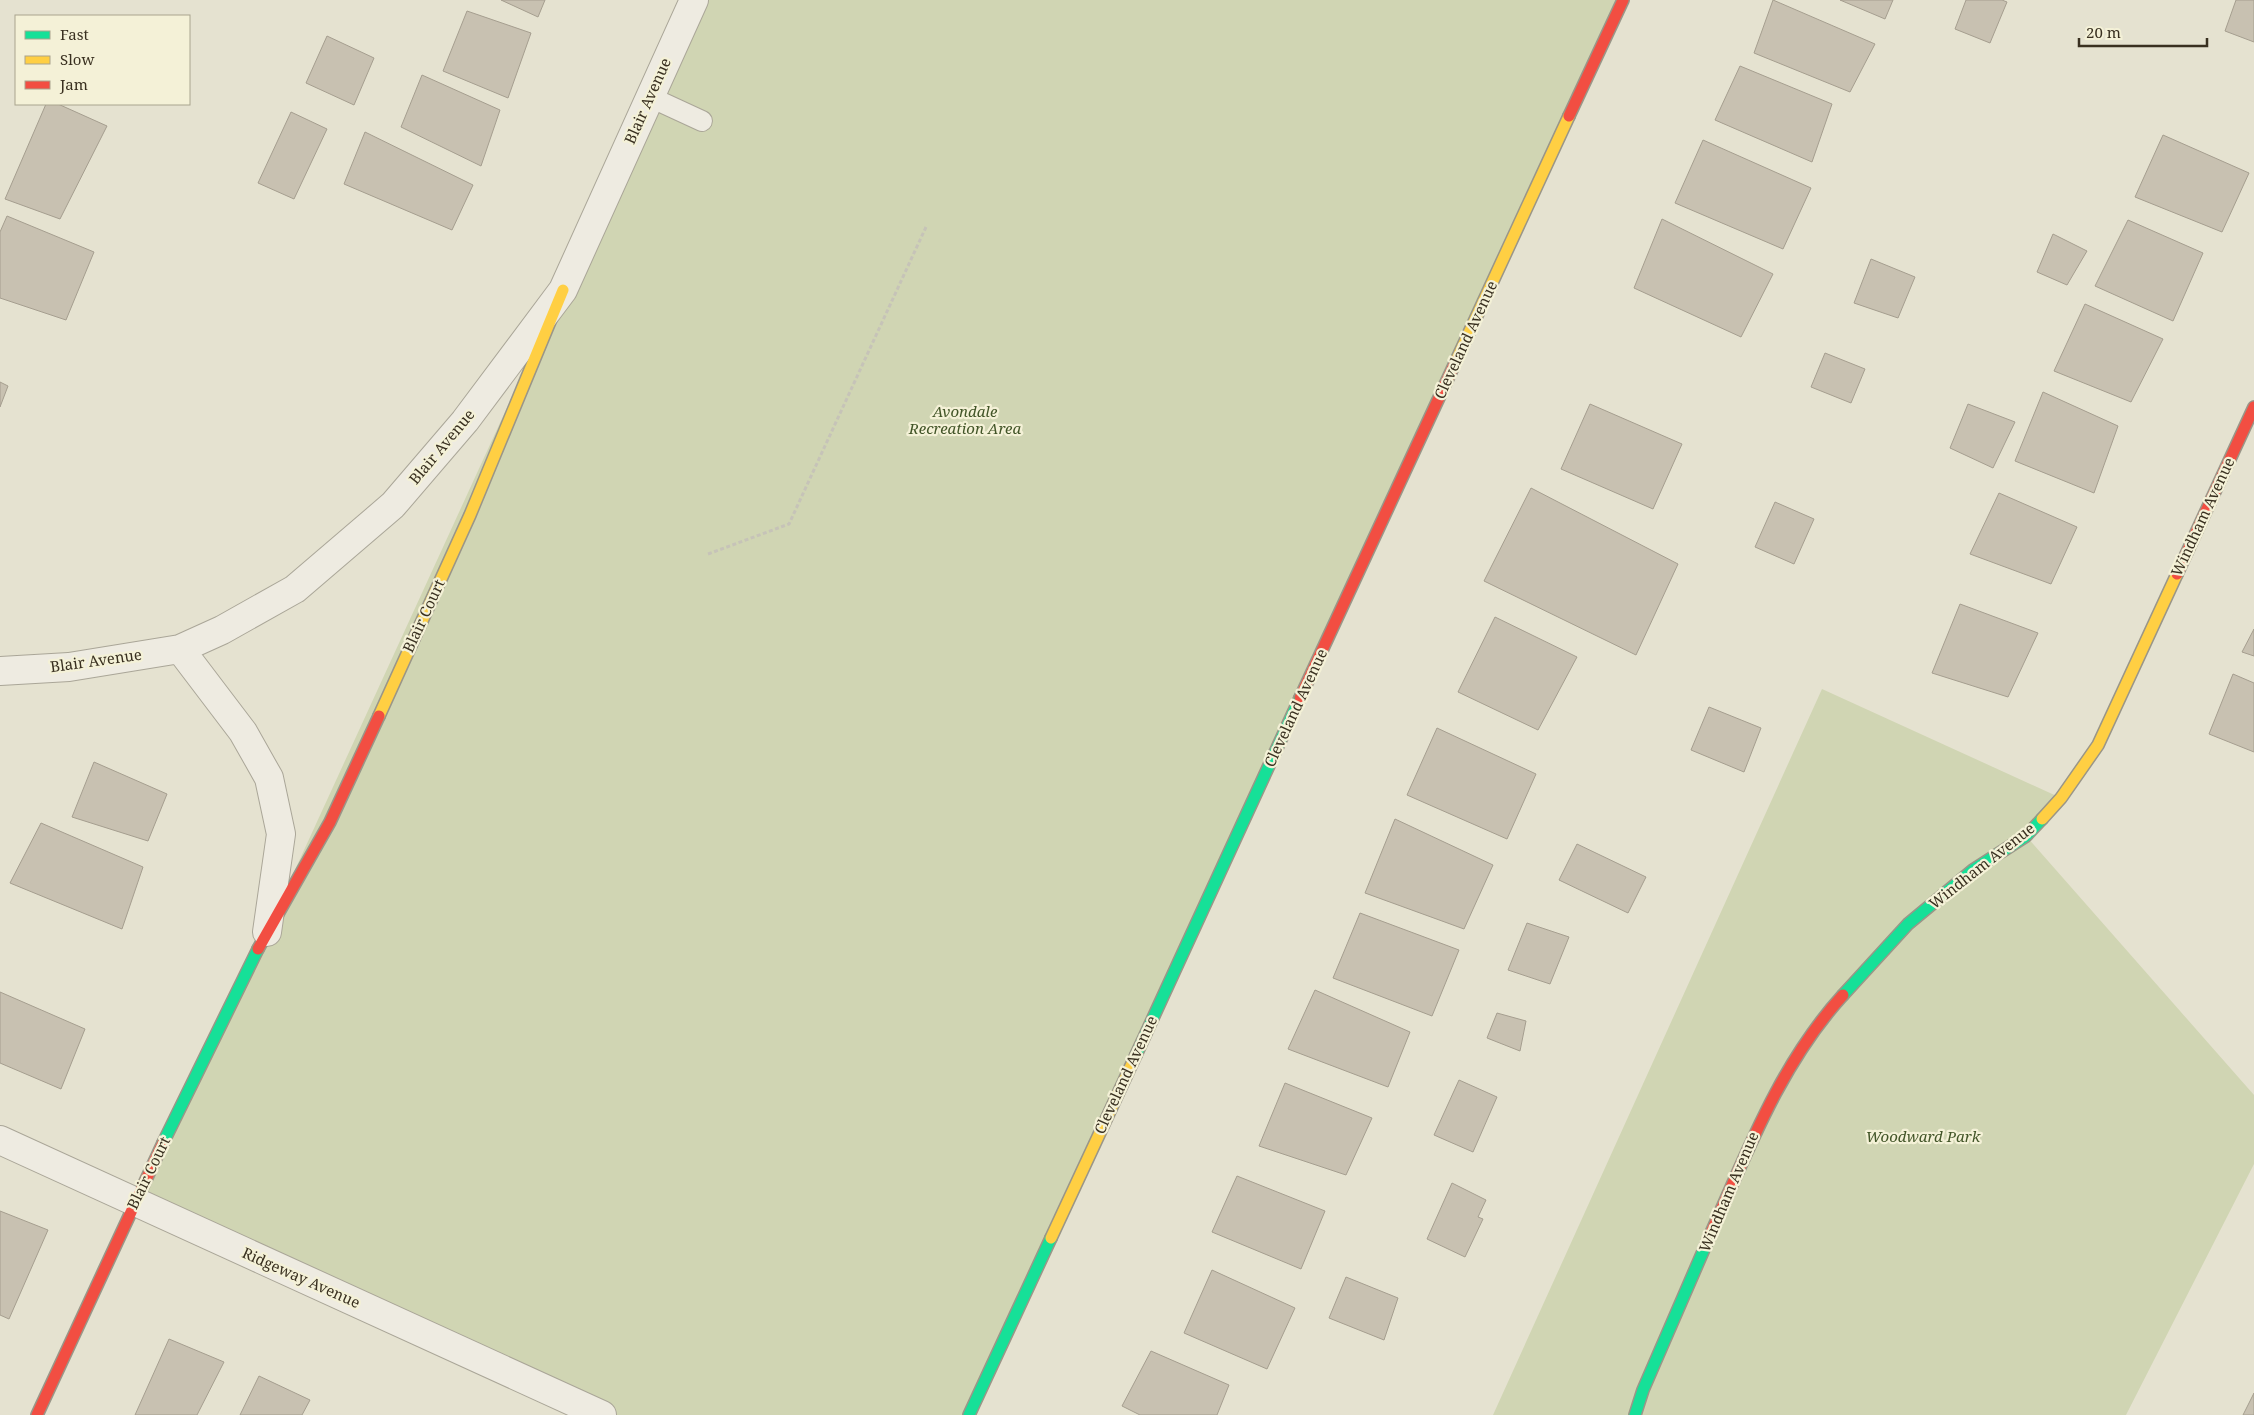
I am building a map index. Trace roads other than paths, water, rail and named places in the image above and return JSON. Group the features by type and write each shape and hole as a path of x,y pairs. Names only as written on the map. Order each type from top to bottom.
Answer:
{"street":[{"name":"Blair Avenue","path":"0,670 69,667 180,648 222,630 295,589 394,505 466,421 563,290 694,0"},
{"name":"Cleveland Avenue","path":"969,1415 1623,0"},
{"name":"Blair Court","path":"37,1415 134,1203 266,933 330,822 470,515 563,290"},
{"name":"Windham Avenue","path":"1635,1415 1643,1390 1760,1122 1789,1068 1837,1002 1908,924 1973,870 2026,836 2061,798 2098,745 2254,407"},
{"name":"Blair Court","path":"180,648 243,732 269,778 281,834 266,933"},
{"name":"Ridgeway Avenue","path":"0,1140 134,1203 602,1415"}],"lane":[{"path":"650,97 702,121"}],"park label":[{"name":"Avondale Recreation Area","path":"965,420"},
{"name":"Woodward Park","path":"1923,1137"}]}
